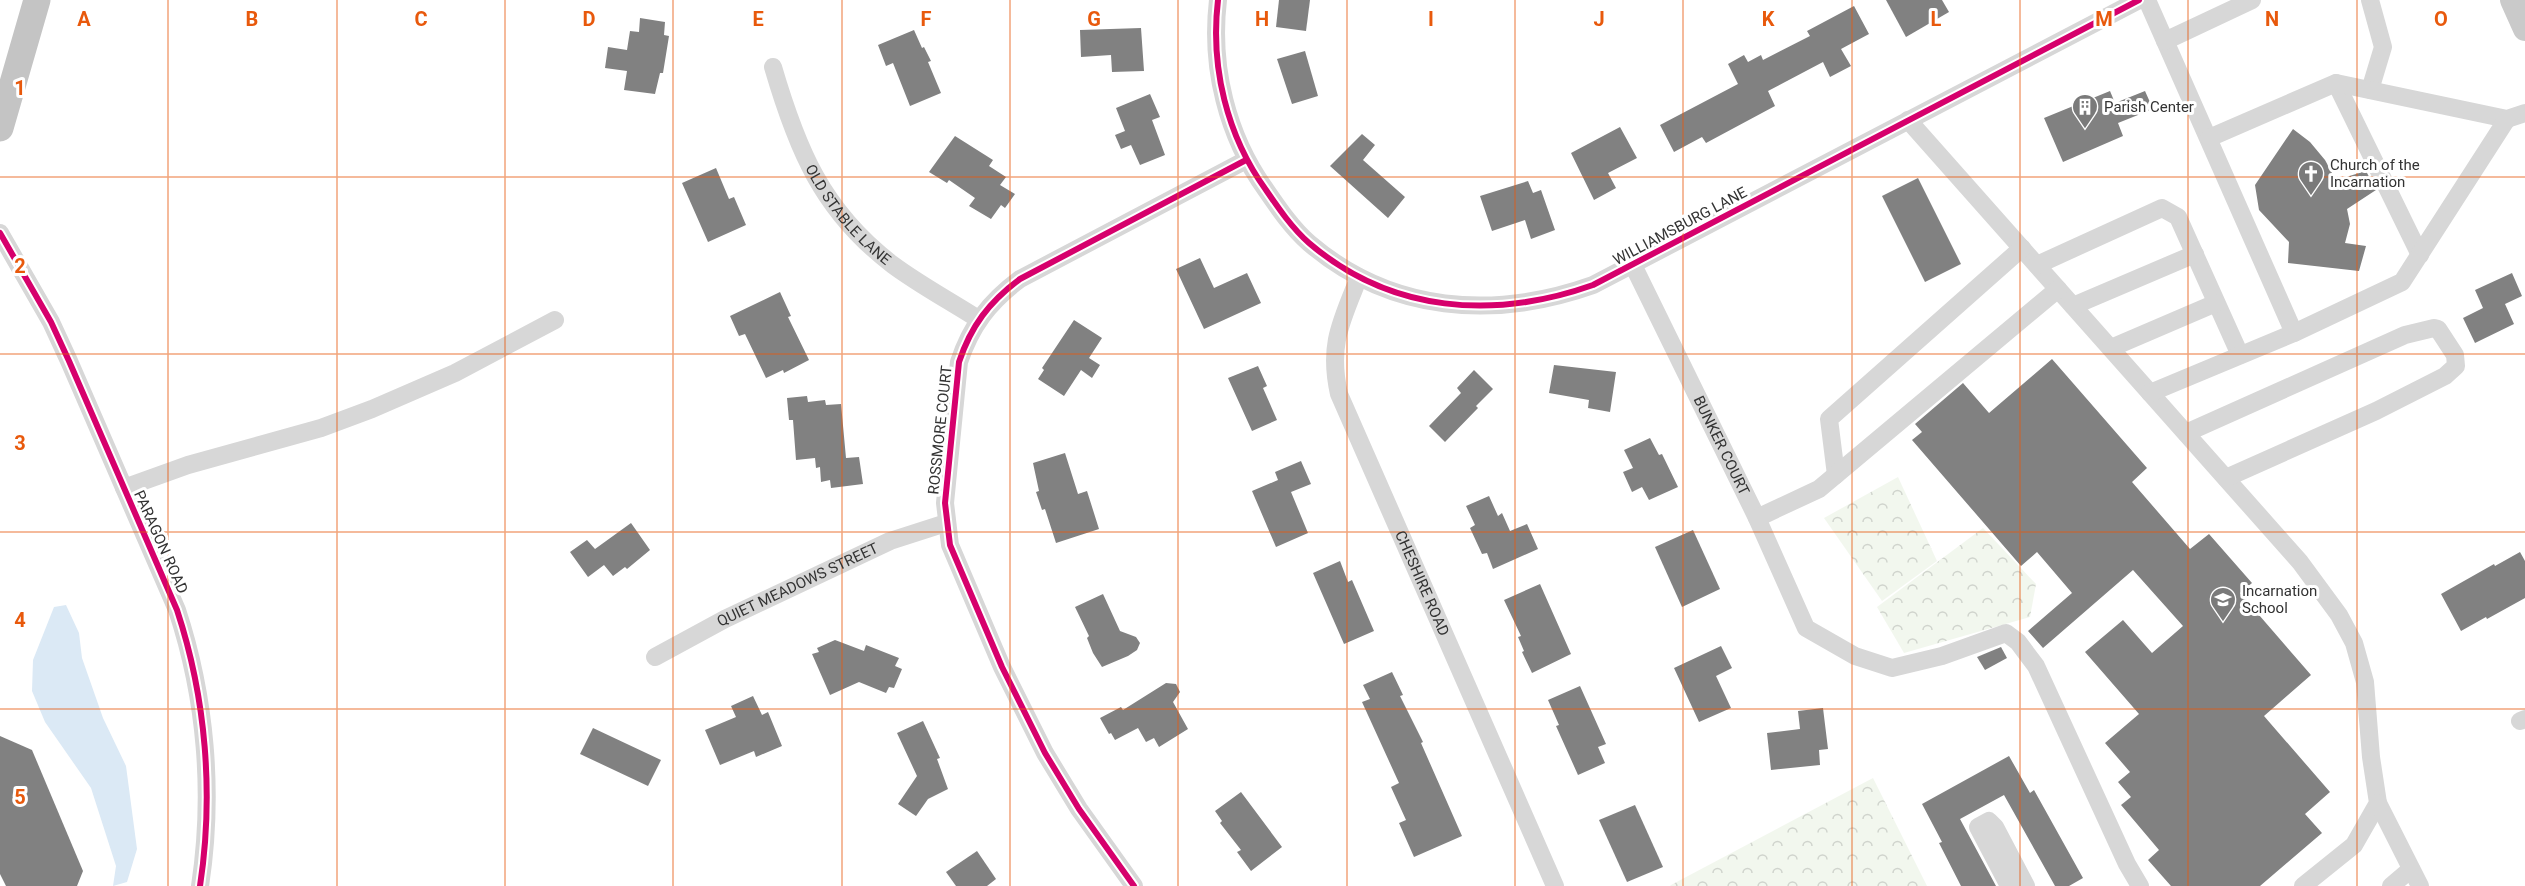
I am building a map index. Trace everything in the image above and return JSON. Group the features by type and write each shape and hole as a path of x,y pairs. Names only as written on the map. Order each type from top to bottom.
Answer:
{"highway":[{"path":"0,128 37,0"}],"main road":[{"path":"2512,0 2525,29"}],"street":[{"name":"WILLIAMSBURG LANE","path":"1218,0 1215,21 1217,63 1224,103 1246,160 1287,220 1308,242 1339,266 1359,277 1424,300 1469,307 1497,307 1530,303 1562,296 1593,285 2139,0"},
{"path":"2147,0 2294,333"},
{"path":"2165,42 2252,0"},
{"path":"2370,0 2383,47 2370,90"},
{"name":"OLD STABLE LANE","path":"773,67 786,111 807,163 825,195 844,220 893,265 978,319"},
{"path":"2209,138 2336,82 2507,119 2525,112"},
{"path":"2336,82 2420,255"},
{"path":"2150,393 2294,333 2402,282 2507,119"},
{"path":"1908,120 2300,562 2339,615 2354,643 2365,682 2371,756 2378,803 2420,886"},
{"name":"ROSSMORE COURT","path":"1134,886 1079,809 1045,753 1002,667 958,570 946,523 945,503 959,362 966,341 978,319 1001,292 1020,279 1246,160"},
{"path":"2037,265 2162,208 2178,217 2240,355"},
{"name":"PARAGON ROAD","path":"0,233 51,322 177,610 188,644 197,686 204,753 205,851 200,886"},
{"path":"1836,475 1830,419 2022,248"},
{"path":"2073,306 2195,254"},
{"name":"BUNKER COURT","path":"1633,265 1757,518 1806,628 1855,656 1892,668 1942,656 2006,633 2018,642 2036,666 2139,886"},
{"name":"CHESHIRE ROAD","path":"1359,277 1339,326 1334,353 1339,394 1555,886"},
{"path":"1757,518 1819,489 2058,289"},
{"path":"2111,348 2216,303"},
{"path":"124,488 188,465 331,424 455,373 555,320"},
{"path":"2186,433 2405,334 2438,329 2455,355 2456,366 2445,376 2376,411 2226,478"},
{"name":"QUIET MEADOWS STREET","path":"655,657 725,619 880,546 946,523"},
{"path":"2303,886 2354,845 2378,803"},
{"path":"2008,886 1978,827 1989,821 1995,827 2026,886"},
{"path":"2391,886 2412,869"}],"green space":[{"path":"1898,477 1937,561 1882,601 1824,518"},
{"path":"1983,528 2036,584 2030,617 1904,653 1877,607"},
{"path":"1873,778 1927,886 1670,886 1671,885"}],"shaded area":[{"path":"66,605 79,633 82,658 103,718 126,766 137,849 127,882 113,886 116,866 91,788 45,722 32,691 33,660 54,607"}],"building":[{"path":"1279,0 1310,0 1306,31 1276,27"},
{"path":"1886,0 1942,0 1949,12 1906,37"},
{"path":"1854,6 1869,34 1841,49 1851,66 1830,77 1823,62 1768,91 1775,106 1706,143 1702,137 1674,152 1660,125 1738,84 1728,64 1744,55 1748,62 1761,55 1763,60 1810,36 1807,31"},
{"path":"640,18 665,22 664,35 669,36 663,73 660,73 655,94 624,90 627,71 605,68 608,47 627,50 630,31 639,32"},
{"path":"1141,28 1144,71 1112,72 1111,55 1081,57 1080,30"},
{"path":"914,30 931,61 928,62 941,93 910,106 893,63 886,66 878,45"},
{"path":"1305,51 1318,96 1292,104 1277,59"},
{"name":"Parish Center","path":"2110,91 2115,103 2145,91 2153,109 2118,123 2123,136 2063,162 2044,118"},
{"path":"1150,94 1160,117 1152,120 1165,155 1140,165 1131,145 1121,149 1115,135 1125,131 1116,108"},
{"path":"1620,127 1637,158 1608,173 1616,188 1594,200 1571,153"},
{"name":"Church of the Incarnation","path":"2293,129 2310,142 2325,160 2336,180 2366,171 2376,190 2347,209 2350,224 2345,243 2366,246 2359,271 2288,263 2289,242 2259,210 2255,185"},
{"path":"1362,134 1375,145 1363,160 1405,197 1388,218 1330,166"},
{"path":"955,136 993,160 989,166 1006,177 1000,185 1015,194 1005,208 1001,205 991,219 969,206 975,198 949,180 947,183 929,172"},
{"path":"716,168 729,199 734,197 746,225 708,242 682,183"},
{"path":"1918,178 1961,264 1925,282 1882,196"},
{"path":"1528,181 1533,193 1541,190 1555,230 1531,239 1525,220 1492,231 1480,196"},
{"path":"1200,258 1214,288 1247,273 1261,303 1204,329 1176,269"},
{"path":"2512,273 2522,296 2505,304 2514,324 2475,343 2463,318 2483,308 2475,290"},
{"path":"780,292 791,316 788,317 809,360 784,373 783,370 766,378 745,334 739,336 730,316"},
{"path":"1074,320 1102,338 1089,358 1100,365 1092,378 1081,370 1064,396 1038,379 1044,370 1042,368"},
{"name":"Incarnation School","path":"2052,359 2147,468 2132,482 2190,549 2209,534 2252,583 2240,593 2311,675 2264,716 2330,792 2305,814 2322,833 2260,886 2171,886 2148,860 2159,850 2121,805 2131,797 2118,782 2130,772 2105,743 2139,714 2085,652 2123,620 2152,653 2183,626 2133,570 2043,648 2028,631 2072,593 2037,552 2021,566 1912,440 1922,432 1915,424 1963,383 1989,413"},
{"path":"1554,365 1616,372 1610,412 1588,408 1589,400 1549,393"},
{"path":"1258,366 1267,386 1263,388 1277,420 1252,431 1228,378"},
{"path":"1474,370 1493,389 1445,442 1429,426 1461,393 1457,388"},
{"path":"807,396 808,402 825,400 826,405 841,404 846,458 859,457 863,484 831,488 830,480 821,482 820,467 816,468 815,458 796,460 793,420 789,420 787,398"},
{"path":"1650,438 1659,455 1662,454 1678,487 1649,500 1642,487 1632,492 1623,472 1633,468 1624,450"},
{"path":"1065,453 1078,494 1087,491 1099,529 1056,543 1045,509 1042,510 1036,492 1039,491 1033,463"},
{"path":"1301,461 1311,484 1291,492 1308,533 1276,547 1252,491 1278,480 1275,472"},
{"path":"1489,496 1498,516 1502,513 1510,531 1527,524 1538,549 1493,569 1487,553 1482,554 1470,528 1475,525 1466,506"},
{"path":"631,523 650,550 627,569 625,567 613,576 604,565 588,577 570,552 587,540 595,549"},
{"path":"1693,530 1720,589 1682,607 1655,547"},
{"path":"2520,552 2525,561 2525,598 2461,631 2441,594"},
{"path":"1340,561 1348,582 1352,580 1374,631 1344,644 1313,573"},
{"path":"1540,584 1571,654 1532,673 1522,652 1524,651 1518,637 1521,636 1504,600"},
{"path":"1103,594 1120,631 1136,637 1140,643 1137,650 1128,656 1102,667 1093,653 1087,638 1089,636 1075,607"},
{"path":"835,640 864,651 866,645 899,658 895,666 902,669 894,688 889,687 886,693 859,682 830,695 812,654 819,652 817,648"},
{"path":"1721,646 1732,668 1716,676 1731,708 1699,722 1674,668"},
{"path":"2001,647 2007,658 1985,670 1977,657"},
{"path":"1392,672 1403,695 1400,696 1423,742 1421,743 1462,836 1414,857 1399,823 1406,820 1391,787 1399,783 1362,702 1370,699 1363,685"},
{"path":"1166,683 1176,684 1180,692 1173,702 1188,729 1159,747 1154,738 1146,742 1138,728 1115,740 1111,733 1109,734 1100,718 1121,707 1123,710"},
{"path":"1580,686 1606,744 1598,747 1605,763 1578,775 1556,726 1559,725 1548,700"},
{"path":"753,696 762,715 768,712 782,746 756,757 754,751 720,765 705,730 736,717 731,706"},
{"path":"1823,708 1828,749 1819,750 1820,765 1771,770 1767,733 1800,729 1798,711"},
{"path":"923,721 940,758 937,759 948,789 928,799 916,816 898,804 917,776 897,733"},
{"path":"593,728 661,760 648,786 580,754"},
{"path":"0,736 32,750 83,871 77,886 6,886 0,874"},
{"path":"2009,756 2030,793 2034,790 2083,878 2069,886 2055,886 2004,795 1960,819 1996,886 1961,886 1939,843 1942,842 1922,804"},
{"path":"1241,792 1282,847 1251,871 1237,852 1241,850 1220,823 1222,821 1215,811"},
{"path":"1635,805 1663,867 1627,882 1599,820"},
{"path":"977,851 996,879 987,886 956,886 946,872"}],"cycle path":[{"path":"1218,0 1217,50 1224,100 1241,147 1252,169 1291,225 1309,243 1341,266 1374,284 1409,296 1445,303 1481,306 1518,303 1556,296 1593,285 2139,0"},
{"path":"1134,886 1079,809 1045,753 1002,667 950,545 945,503 959,362 969,337 982,316 1020,279 1246,160"},
{"path":"0,233 51,322 177,610 195,677 205,746 206,816 200,886"}],"place":[{"name":"Parish Center","path":"2085,130"},
{"name":"Church of the Incarnation","path":"2311,197"},
{"name":"Incarnation School","path":"2223,623"}]}
